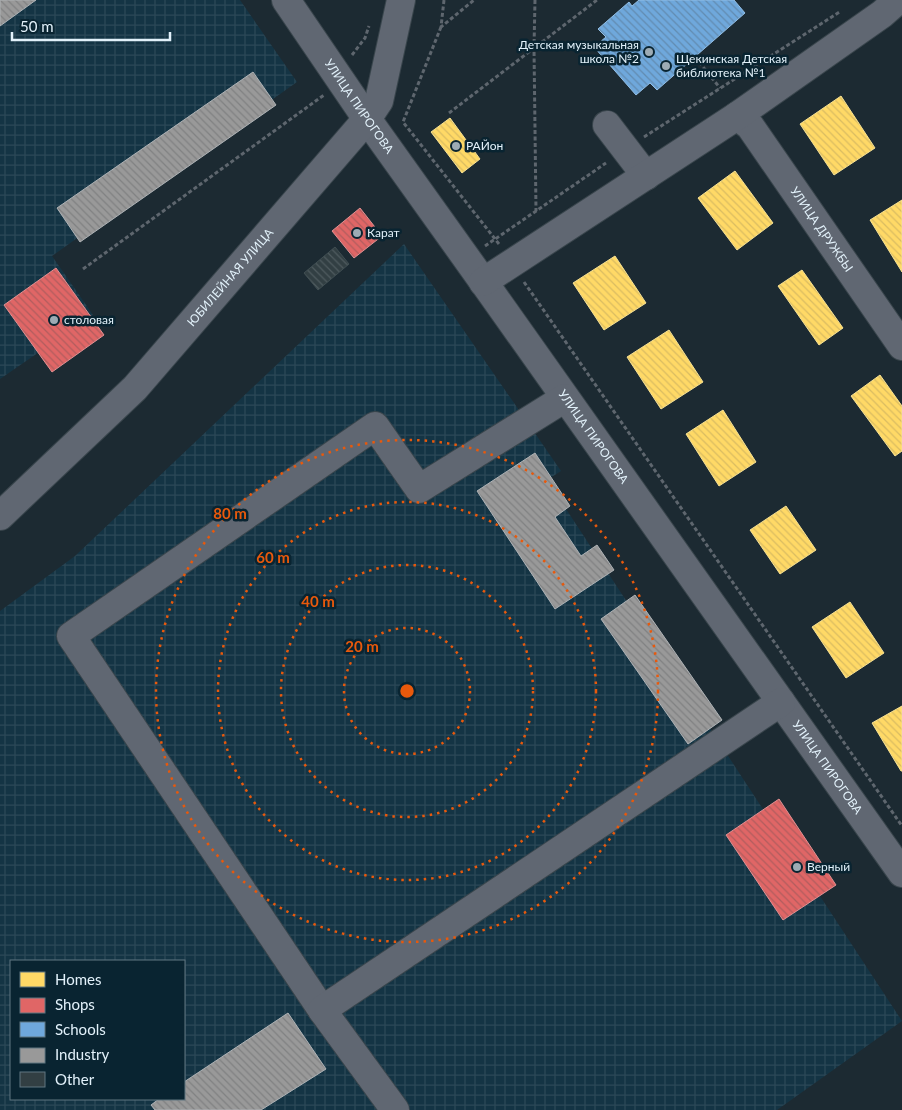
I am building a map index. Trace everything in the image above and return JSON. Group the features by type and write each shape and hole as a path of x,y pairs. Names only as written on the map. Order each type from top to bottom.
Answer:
{"street":[{"name":"УЛИЦА ПИРОГОВА","path":"286,0 367,120 902,873"},
{"name":"ЮБИЛЕЙНАЯ УЛИЦА","path":"0,516 135,388 367,120 379,101 401,0"},
{"path":"483,282 737,116 872,6"},
{"name":"УЛИЦА ДРУЖБЫ","path":"737,116 750,126 902,346"},
{"path":"607,125 646,176"},
{"path":"395,1110 322,1010 71,636 375,426 419,489 566,398"},
{"path":"322,1010 781,702"}],"path":[{"path":"444,0 441,27 403,122 495,239 902,826"},
{"path":"441,27 474,0"},
{"path":"535,0 536,211"},
{"path":"449,114 597,0"},
{"path":"466,258 625,149 720,88 872,6"},
{"path":"83,269 322,97 365,38 371,19"},
{"path":"695,57 720,88"}],"shaded area":[{"path":"0,0 240,0 297,82 52,256 93,315 0,379"},
{"path":"404,244 561,471 547,480 902,1021 777,1110 0,1110 0,611 75,556"}],"building: Homes":[{"path":"841,96 875,148 834,175 800,124"},
{"name":"РАЙон","path":"450,118 480,159 462,173 431,132"},
{"path":"735,171 773,223 737,250 698,198"},
{"path":"902,200 902,272 870,220"},
{"path":"615,256 646,303 604,330 573,283"},
{"path":"802,270 843,328 819,345 778,286"},
{"path":"669,330 703,382 661,409 627,357"},
{"path":"880,375 902,406 902,451 895,456 851,396"},
{"path":"723,410 756,462 719,486 686,434"},
{"path":"786,506 816,550 780,574 750,530"},
{"path":"850,602 884,653 846,678 812,627"},
{"path":"902,706 902,771 901,771 872,723"}],"building: Shops":[{"name":"Карат","path":"360,208 382,236 354,258 332,231"},
{"name":"столовая","path":"56,268 104,335 52,372 4,305"},
{"path":"779,799 836,885 783,920 726,835"}],"building: Schools":[{"name":"Детская музыкальная школа №2","path":"639,0 734,0 745,13 657,90 650,83 636,95 594,47 606,37 598,29 629,2 632,6"}],"building: Industry":[{"path":"0,0 36,0 0,26"},
{"path":"253,72 276,105 80,242 57,208"},
{"path":"535,453 570,506 555,517 581,556 597,545 614,570 555,609 477,491"},
{"path":"635,595 722,720 688,744 601,619"},
{"path":"288,1013 326,1069 261,1110 155,1110 151,1105 158,1100 185,1100 185,1081"}],"building: Other":[{"path":"335,247 349,264 318,290 304,273"}],"place":[{"name":"Детская музыкальная школа №2","path":"649,52"},
{"name":"Щекинская Детская библиотека №1","path":"666,66"},
{"name":"РАЙон","path":"456,146"},
{"name":"Карат","path":"357,233"},
{"name":"столовая","path":"54,320"},
{"name":"Верный","path":"797,867"}]}
